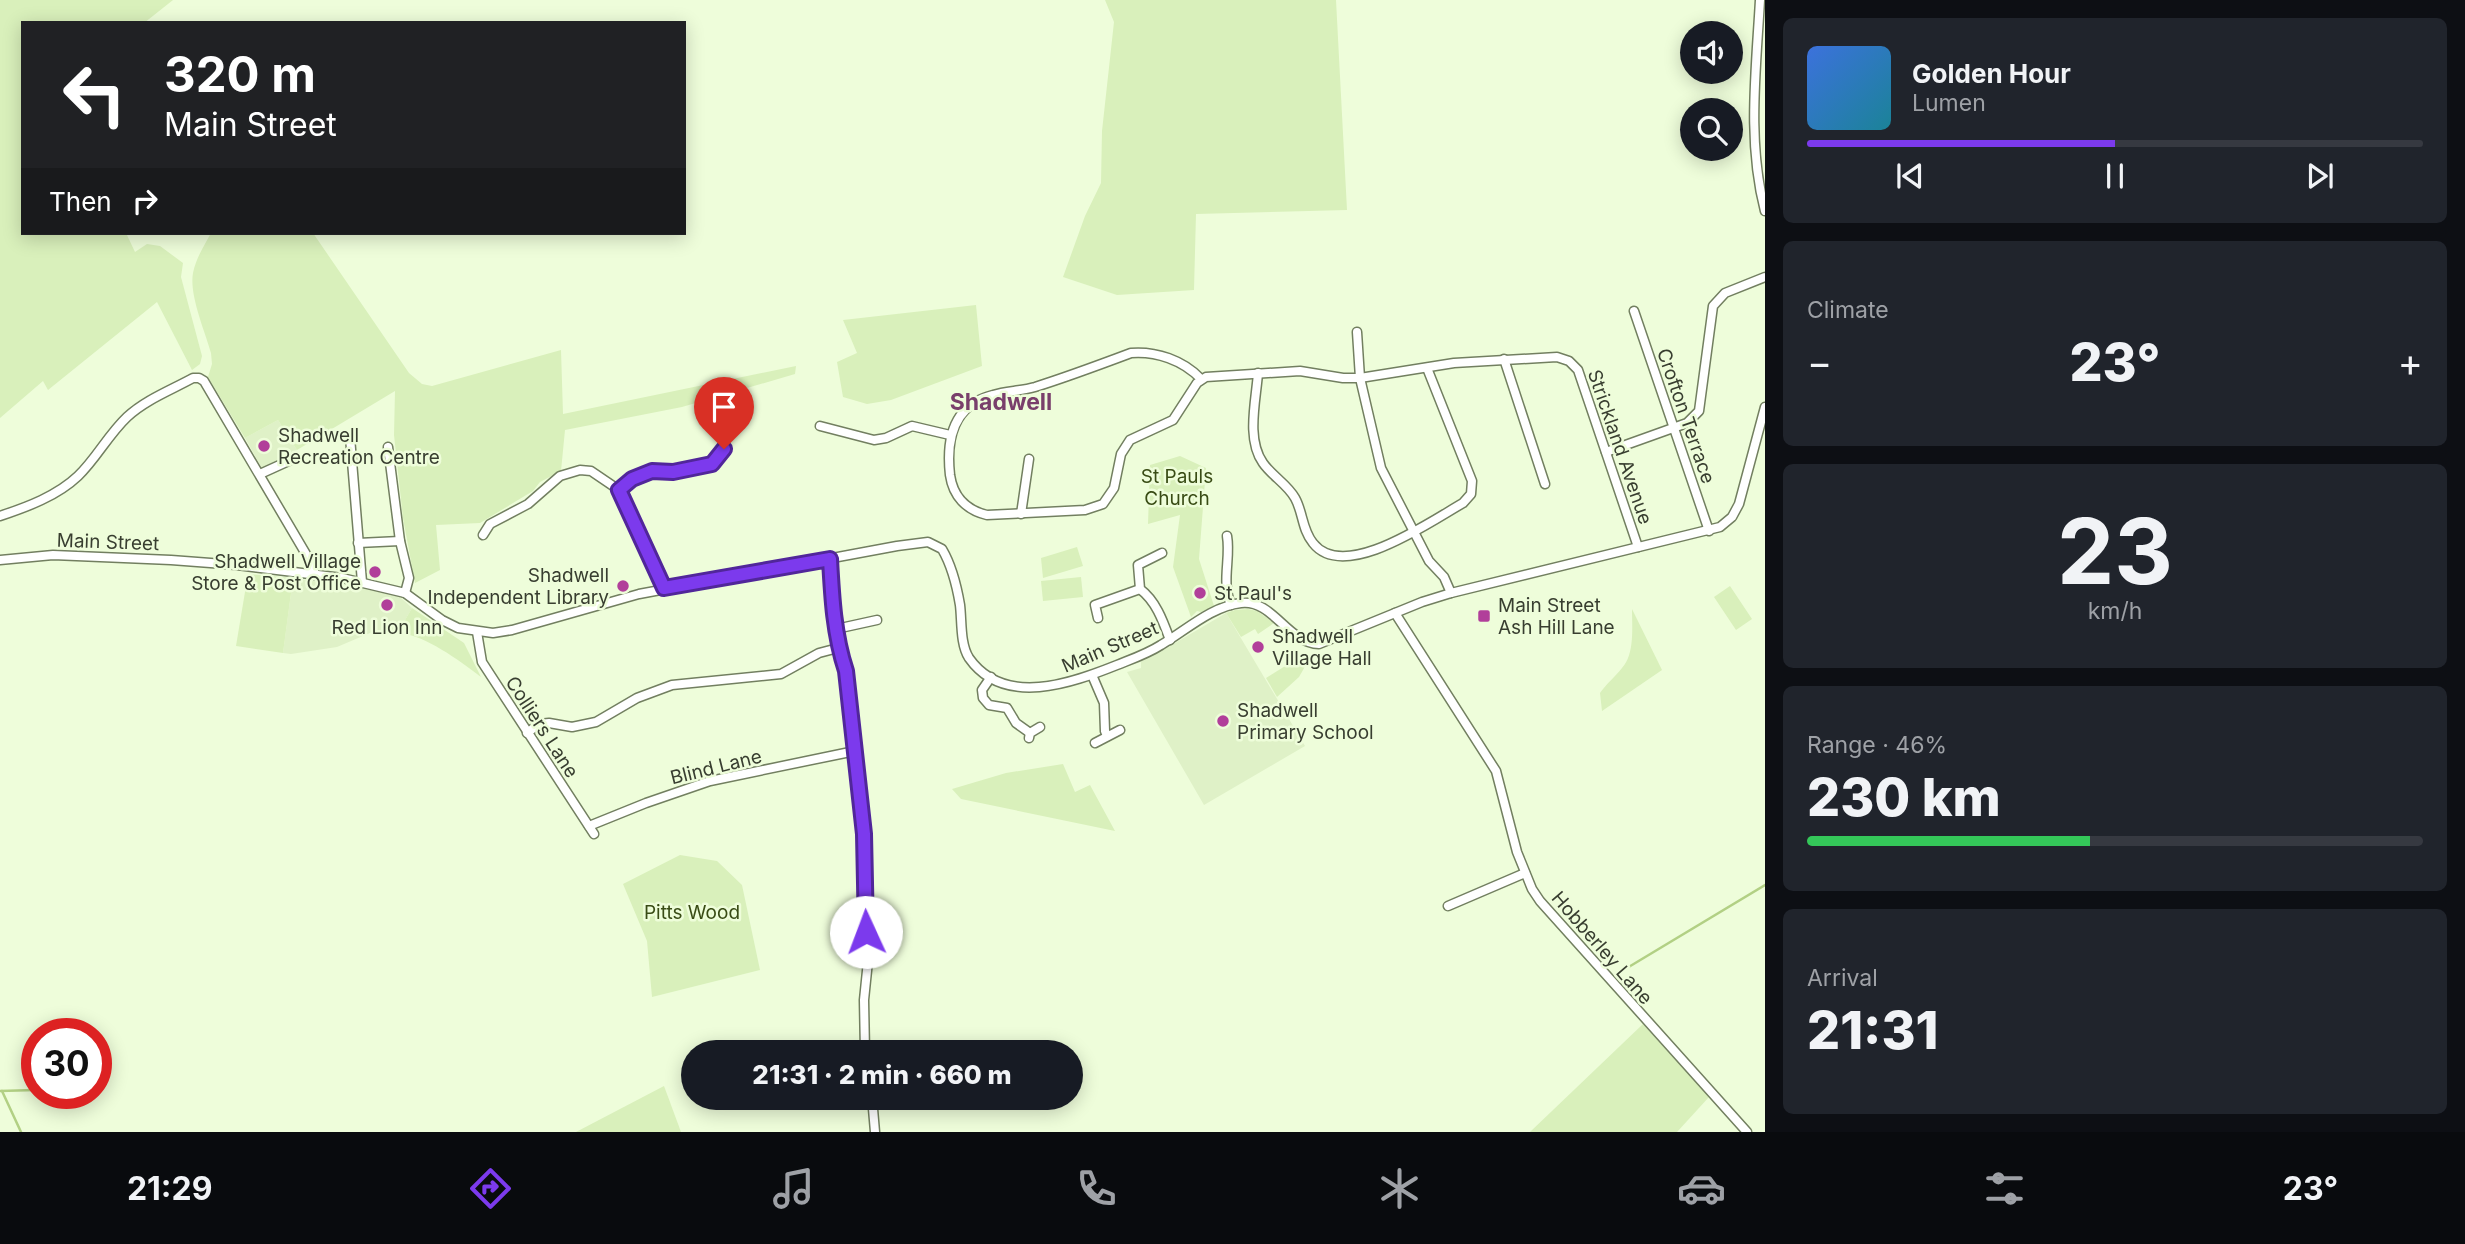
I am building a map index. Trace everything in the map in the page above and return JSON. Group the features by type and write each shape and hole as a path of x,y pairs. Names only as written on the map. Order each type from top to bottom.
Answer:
{"street":[{"path":"1760,0 1754,150 1765,211"},
{"path":"1606,452 1692,420 1699,411 1713,306 1725,293 1765,277"},
{"name":"Crofton Terrace","path":"1634,311 1709,531"},
{"path":"1357,332 1360,379 1381,468 1429,561 1444,577 1451,593"},
{"path":"1131,353 1161,354 1191,370 1201,379 1173,420 1130,440 1121,454 1114,488 1103,503 1085,510 987,515 965,506 952,485 950,435 961,414 980,398 1037,386 1131,353"},
{"name":"Strickland Avenue","path":"1201,379 1212,376 1310,371 1360,379 1454,363 1557,357 1574,365 1638,547"},
{"path":"1504,359 1545,484"},
{"path":"1258,373 1255,446 1263,463 1294,496 1313,544 1329,555 1356,555 1383,547 1463,503 1471,494 1472,488 1427,368"},
{"path":"0,516 62,488 78,476 128,416 196,377 204,381 316,575"},
{"path":"1227,536 1227,595 1231,605 1256,605 1296,636 1312,643 1336,638 1451,593 1709,531 1727,523 1739,504 1765,407"},
{"path":"820,426 874,440 881,440 912,426 950,435"},
{"path":"350,437 362,582"},
{"path":"388,447 400,541 409,578 405,593"},
{"path":"619,490 632,479 652,471 673,472 712,464 724,449"},
{"path":"260,474 293,459"},
{"path":"1021,514 1029,459"},
{"path":"482,535 490,524 528,504 560,477 580,470 591,471 619,490 664,588"},
{"path":"358,542 400,541"},
{"name":"Main Street","path":"0,561 53,555 171,560 316,575 362,582 405,593 442,620 458,628 493,633 664,588 918,542 938,545 945,555 956,588 967,655 991,677 1024,688 1040,688 1092,675 1150,651 1231,605"},
{"path":"1162,553 1138,565 1140,589 1148,595 1161,616 1170,639"},
{"path":"830,559 838,648 846,671 865,861 864,920 869,961 864,1000 865,1040"},
{"path":"1098,618 1095,606 1140,589"},
{"name":"Hobberley Lane","path":"1395,613 1496,771 1517,852 1540,901 1746,1132"},
{"path":"836,628 877,620"},
{"name":"Colliers Lane","path":"477,632 482,662 592,830"},
{"path":"527,733 540,724 572,727 596,722 637,698 671,685 780,674 819,653 838,648"},
{"path":"1092,675 1104,703 1107,736"},
{"path":"991,677 982,690 989,705 1007,708 1016,723 1029,736 1040,727"},
{"path":"1095,743 1120,730"},
{"name":"Blind Lane","path":"592,830 710,781 855,751"},
{"path":"1448,906 1525,873"},
{"path":"873,1110 875,1132"}],"shaded area":[{"path":"278,420 297,450 263,470 245,438"},
{"path":"293,578 357,587 400,597 412,608 398,632 377,630 337,647 283,653"},
{"name":"Shadwell Primary School","path":"1226,613 1305,746 1204,805 1127,672 1141,668 1141,659 1165,649"}],"green space":[{"path":"0,0 173,0 147,21 21,21 21,235 127,235 135,252 147,244 160,246 183,263 181,277 202,356 200,364 192,370 157,302 48,390 43,381 0,418"},
{"path":"1105,0 1336,0 1347,210 1196,214 1194,290 1117,295 1063,277 1085,216 1101,183 1102,131 1114,22"},
{"path":"210,235 314,235 409,373 422,384 432,386 561,350 563,414 796,366 795,374 682,407 565,430 561,471 480,523 436,525 440,570 415,583 403,518 394,435 395,391 297,450 278,420 245,438 208,377 212,364 211,353 198,313 192,282 200,252"},
{"path":"976,305 982,366 891,400 867,404 843,397 837,362 857,353 843,320"},
{"name":"St Pauls Church","path":"1180,456 1206,468 1199,559 1214,606 1197,611 1191,617 1173,567 1180,515 1148,524 1150,465"},
{"path":"1077,547 1083,566 1043,578 1041,558"},
{"path":"248,574 293,578 283,653 236,646"},
{"path":"1081,577 1083,597 1043,601 1041,581"},
{"path":"1730,586 1752,619 1736,630 1714,597"},
{"path":"412,608 464,643 481,677 431,644 398,632"},
{"path":"1248,609 1257,611 1274,623 1258,634 1255,629 1241,637 1226,613"},
{"path":"1632,609 1662,670 1602,711 1600,693 1622,668 1629,655"},
{"path":"1306,653 1311,656 1299,677 1277,697 1266,678"},
{"path":"1063,764 1075,792 1090,785 1115,831 961,799 952,789 1006,773"},
{"name":"Pitts Wood","path":"680,855 717,861 742,885 760,970 652,997 647,941 623,884"},
{"path":"1643,1024 1709,1097 1677,1132 1530,1132"},
{"path":"664,1086 681,1132 576,1132"}],"waterway":[{"path":"1627,968 1765,885"},
{"path":"0,1091 21,1090"},
{"path":"2,1091 21,1132"}],"place":[{"name":"Shadwell Recreation Centre","path":"264,446"},
{"name":"Shadwell Village Store & Post Office","path":"375,572"},
{"name":"Shadwell Independent Library","path":"623,586"},
{"name":"St Paul's","path":"1200,593"},
{"name":"Red Lion Inn","path":"387,605"},
{"name":"Main Street Ash Hill Lane","path":"1484,616"},
{"name":"Shadwell Village Hall","path":"1258,647"},
{"name":"Shadwell Primary School","path":"1223,721"}],"district":[{"name":"Shadwell","path":"1001,402"}],"route":[{"path":"724,449 712,464 673,472 652,471 632,479 619,490 664,588 830,559 832,604 838,648 846,671 864,834 866,932"}]}
